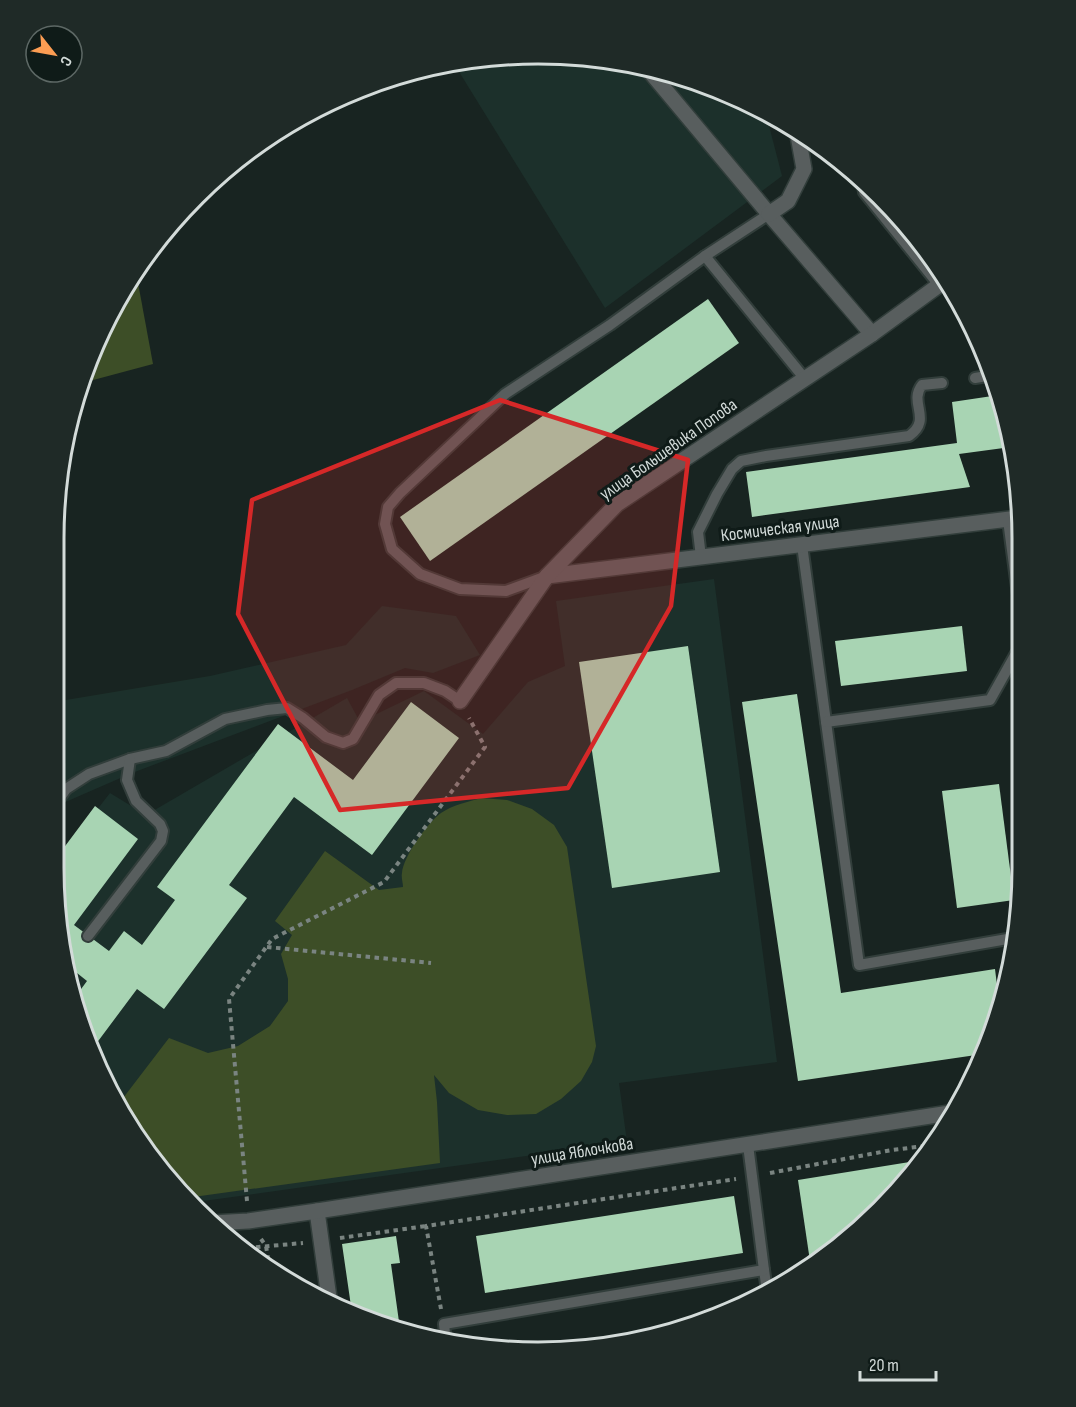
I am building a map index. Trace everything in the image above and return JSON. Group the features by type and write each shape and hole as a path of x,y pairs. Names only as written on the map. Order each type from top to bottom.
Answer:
{"street":[{"path":"657,80 872,334"},
{"path":"769,214 788,201 804,169 799,143"},
{"name":"улица Большевика Попова","path":"460,701 547,576 617,504 872,334 938,285"},
{"name":"Космическая улица","path":"547,576 1011,519"},
{"name":"улица Яблочкова","path":"223,1222 317,1212 943,1114"},
{"path":"317,1212 328,1294"}],"lane":[{"path":"547,576 506,591 460,589 420,574 392,549 385,524 388,507 505,394 610,325 705,256 769,214"},
{"path":"884,214 907,242"},
{"path":"705,256 805,379"},
{"path":"975,378 982,377"},
{"path":"701,557 698,532 732,469 741,461 909,436 919,426 917,398 919,389 922,385 942,382"},
{"path":"802,545 859,965 1006,939"},
{"path":"826,722 990,700 1012,661"},
{"path":"64,792 89,774 130,759 166,751 225,719 287,708 326,737 343,743 353,739 379,695 396,683 424,683 445,691 460,701"},
{"path":"88,936 161,841 164,831 160,824 136,801 127,780 130,759"},
{"path":"748,1144 766,1284"},
{"path":"445,1333 444,1324 764,1270"}],"path":[{"path":"248,1221 229,999 272,939 384,882 485,747 460,701"},
{"path":"266,947 431,963"},
{"path":"444,1324 426,1226 752,1176 922,1146"}],"highlighted area":[{"path":"500,400 688,460 671,606 568,788 340,810 238,614 252,500"}],"shaded area":[{"path":"538,64 630,74 690,90 747,113 769,125 782,176 605,308 459,72"},
{"path":"714,579 777,1062 619,1083 627,1142 201,1201 162,1157 144,1132 113,1078 101,1050 81,992 74,961 66,900 64,852 110,793 146,815 347,698 360,722 424,691 483,734 528,682 565,666 556,601"},
{"path":"382,606 456,616 480,655 433,673 405,668 132,773 64,803 64,700 210,676 346,645"}],"green space":[{"path":"138,284 153,364 92,380 113,329"},
{"path":"481,798 507,800 532,809 554,825 567,847 596,1046 592,1062 581,1081 561,1099 536,1114 507,1115 478,1110 449,1093 434,1075 440,1163 196,1197 162,1157 123,1098 169,1038 208,1053 238,1046 270,1026 288,1001 288,979 281,954 292,935 275,921 325,851 379,890 403,887 403,866 417,840 441,813"}],"building":[{"path":"708,299 739,343 430,561 400,517"},
{"path":"989,396 1002,446 1002,448 959,454 970,487 752,517 746,472 957,443 952,402"},
{"path":"962,626 967,671 841,686 835,641"},
{"path":"688,646 720,872 612,888 579,662"},
{"path":"797,694 841,993 995,969 997,984 995,992 973,1056 798,1081 742,702"},
{"path":"411,702 459,738 372,855 294,797 229,885 247,898 164,1009 137,989 98,1042 81,990 87,981 77,973 74,961 64,869 64,848 95,806 138,839 74,925 109,951 124,931 142,945 175,900 157,887 278,724 353,780"},
{"path":"999,784 1011,879 1010,901 957,908 942,791"},
{"path":"910,1162 873,1204 809,1257 798,1180"},
{"path":"734,1196 743,1253 485,1293 476,1236"},
{"path":"396,1236 400,1263 391,1264 399,1321 351,1303 342,1244"}]}
